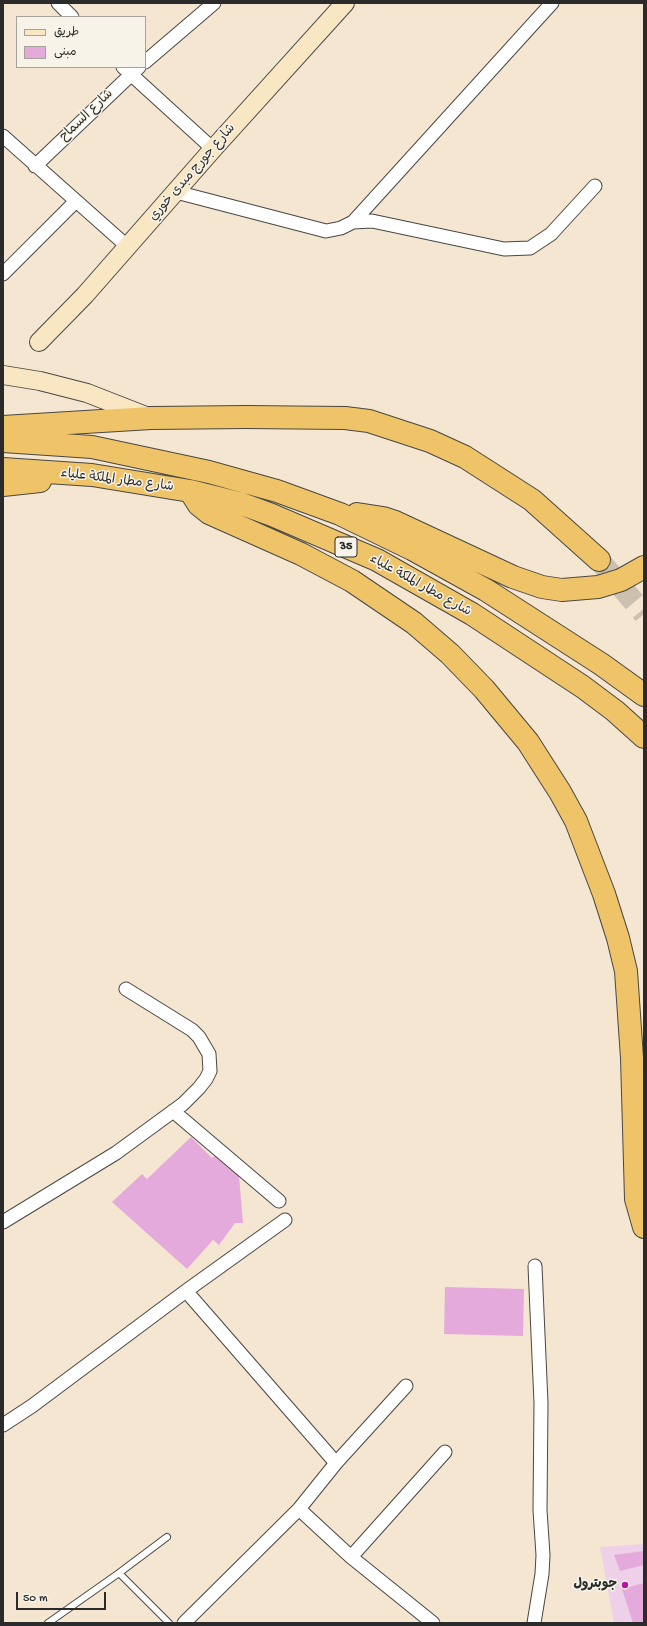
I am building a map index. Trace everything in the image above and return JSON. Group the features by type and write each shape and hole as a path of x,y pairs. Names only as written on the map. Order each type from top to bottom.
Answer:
{"highway":[{"path":"3,427 151,418 345,418 369,421 430,441 464,457 532,500 599,560"},
{"name":"شارع مطار الملكة علياء","path":"3,441 92,447 209,472 277,491 340,514 412,550 486,590 595,660 644,695"},
{"name":"شارع مطار الملكة علياء","path":"3,469 92,475 190,491 242,504 272,515 377,560 472,614 590,692 615,711 644,737"},
{"path":"3,485 92,475"},
{"path":"190,491 199,505 209,513 300,554 352,581 414,623 468,671 489,694 528,742 560,792 576,821 604,894 618,938 626,971 632,1058 636,1199 644,1227"},
{"path":"340,514 366,515 395,522 499,571 542,588 562,590 598,587 621,580 644,567"}],"street":[{"path":"58,3 71,16"},
{"name":"شارع جورج مبدى خوري","path":"38,342 85,295 128,248 213,149 345,3"},
{"path":"176,192 326,231 341,228 353,222 552,3"},
{"path":"146,61 206,5"},
{"path":"131,70 213,149"},
{"name":"شارع السماح","path":"35,166 131,70"},
{"path":"3,136 128,248"},
{"path":"353,222 372,221 504,249 530,248 551,234 595,186"},
{"path":"3,274 75,202"},
{"path":"3,375 40,381 87,393 151,418"},
{"path":"3,1222 116,1153 173,1111 191,1096 206,1079 210,1071 209,1054 199,1037 192,1030 126,989"},
{"path":"173,1111 279,1201"},
{"path":"3,1425 32,1406 285,1220"},
{"path":"534,1623 542,1574 543,1555 540,1510 541,1403 535,1266"},
{"path":"186,1292 336,1463"},
{"path":"184,1623 299,1508 336,1463 406,1386"},
{"path":"351,1557 445,1452"},
{"path":"299,1508 351,1557 433,1623"}],"lane":[{"path":"48,1623 167,1537"},
{"path":"119,1573 169,1623"}],"shaded area":[{"name":"جوبترول","path":"644,1544 644,1623 614,1623 600,1547"}],"building":[{"path":"191,1137 212,1158 216,1155 239,1176 243,1223 235,1223 219,1245 213,1240 187,1269 112,1202 142,1174 147,1179"},
{"path":"445,1287 524,1289 523,1336 444,1334"},
{"path":"644,1551 644,1565 620,1571 614,1555"},
{"path":"644,1583 644,1623 633,1623 622,1589"}],"tunnel":[{"path":"599,560 644,614"}],"place":[{"name":"جوبترول","path":"625,1585"}]}
